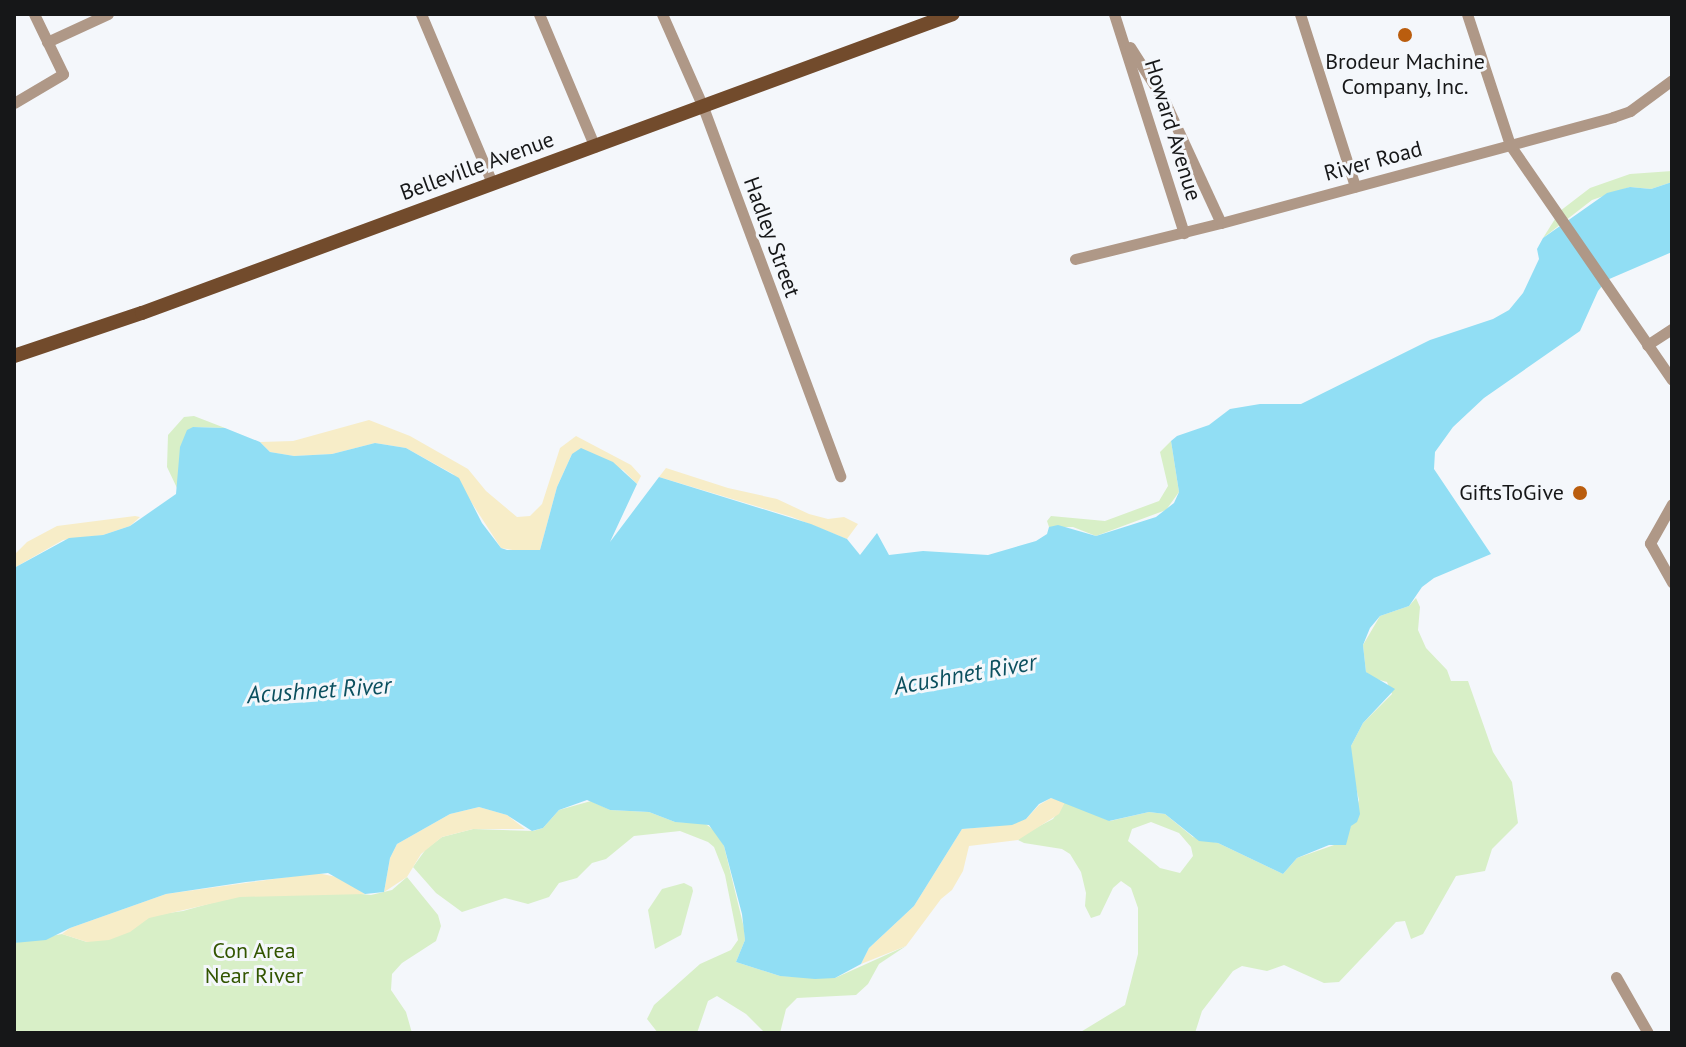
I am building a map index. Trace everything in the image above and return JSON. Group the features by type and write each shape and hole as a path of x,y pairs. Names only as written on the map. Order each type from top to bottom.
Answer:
{"main road":[{"name":"Belleville Avenue","path":"14,356 595,147 953,14"}],"street":[{"path":"14,103 63,74 34,14"},
{"path":"47,42 108,14"},
{"path":"421,14 492,183"},
{"path":"539,14 595,147"},
{"name":"Hadley Street","path":"662,14 703,107 840,476"},
{"name":"Howard Avenue","path":"1114,14 1184,233"},
{"path":"1300,14 1355,186"},
{"path":"1467,14 1510,145 1672,380"},
{"name":"Howard Avenue","path":"1124,38 1165,102 1221,223"},
{"name":"River Road","path":"1075,259 1184,233 1622,115 1672,80"},
{"path":"1647,345 1672,329"},
{"path":"1672,504 1650,546 1672,582"},
{"path":"1616,977 1648,1033"}],"green space":[{"path":"1672,171 1672,182 1651,189 1630,187 1592,200 1543,238 1560,211 1590,188 1630,174"},
{"path":"194,416 225,428 193,427 177,488 167,467 168,435 184,417"},
{"path":"1171,441 1179,492 1166,510 1096,536 1073,527 1049,527 1047,521 1051,516 1105,521 1159,501 1168,486 1160,452"},
{"path":"1416,598 1420,607 1418,630 1426,648 1447,670 1451,681 1468,681 1493,752 1512,782 1518,823 1492,849 1485,871 1456,876 1423,934 1411,939 1405,921 1396,922 1339,982 1324,983 1284,965 1267,971 1242,966 1233,971 1202,1011 1195,1033 1079,1033 1125,1005 1138,954 1138,908 1131,888 1121,881 1113,888 1100,915 1091,918 1085,906 1086,893 1081,872 1070,854 1062,849 1018,840 1053,819 1065,802 1110,821 1149,812 1165,814 1193,837 1218,843 1283,874 1297,858 1337,844 1351,826 1359,800 1350,763 1351,746 1363,723 1392,694 1387,682 1372,678 1366,672 1363,645 1380,616 1409,606","holes":["1151,822 1179,833 1191,847 1193,856 1180,873 1160,868 1128,841 1132,829"]},
{"path":"591,801 610,810 649,812 675,822 704,823 717,832 724,846 744,928 745,940 736,962 780,976 835,978 906,946 879,964 868,984 856,995 797,998 786,1009 780,1033 765,1033 746,1014 717,996 708,1001 697,1033 658,1033 647,1019 654,1005 700,964 731,950 738,940 725,875 714,847 708,842 680,831 634,836 606,859 592,863 577,878 559,883 549,897 528,904 505,898 462,912 436,893 413,867 426,849 442,837 473,829 533,831 543,828 559,810"},
{"name":"Con Area Near River","path":"407,877 438,915 441,926 436,941 402,963 392,974 391,990 406,1012 412,1033 14,1033 14,943 62,934 87,942 147,916 183,911 247,893 321,890 371,895 392,890"},
{"path":"684,883 693,891 681,935 655,949 648,910 662,889"}],"sand":[{"path":"369,420 410,436 468,469 486,491 517,517 530,516 542,504 560,448 576,436 631,465 641,476 637,484 623,470 572,454 557,487 540,550 525,552 501,548 453,474 406,448 375,443 332,454 294,456 270,452 260,442 293,441"},
{"path":"666,468 728,488 777,499 809,514 828,519 844,517 858,524 847,539 792,517 659,477"},
{"path":"140,517 130,526 103,535 63,540 14,568 14,555 27,542 57,526"},
{"path":"1051,798 1065,802 1059,814 1018,840 969,846 963,871 952,890 941,899 906,946 861,964 869,948 914,906 962,829 997,826 1026,819"},
{"path":"479,807 507,815 525,829 473,829 442,837 421,854 407,877 384,892 390,858 397,844 450,814"},
{"path":"317,873 342,878 365,894 240,897 149,918 130,932 109,940 87,942 62,934 70,928 166,894"}],"water":[{"name":"Acushnet River","path":"1672,182 1672,252 1607,280 1598,291 1580,331 1484,398 1453,427 1435,452 1434,469 1491,554 1434,578 1422,587 1409,606 1380,616 1370,628 1363,645 1366,672 1395,689 1363,723 1351,746 1360,814 1351,826 1346,845 1329,845 1297,858 1283,874 1218,843 1199,841 1165,814 1149,812 1109,821 1051,798 1039,804 1026,819 1012,825 962,829 914,906 869,948 861,964 835,978 780,976 736,962 745,940 742,914 724,846 709,825 675,822 649,812 610,810 587,800 559,810 543,828 532,831 507,815 479,807 450,814 397,844 390,858 384,892 365,894 328,873 246,882 166,894 70,928 46,940 14,943 14,568 69,538 103,535 130,526 176,494 180,447 187,430 193,427 225,428 260,442 270,452 294,456 332,454 375,443 406,448 459,478 482,523 501,548 507,550 540,550 557,487 572,454 581,448 613,462 637,484 610,542 659,477 811,524 847,539 860,555 877,533 889,555 923,551 988,555 1036,541 1047,534 1049,527 1058,525 1096,536 1156,517 1174,503 1179,492 1171,441 1177,436 1209,425 1230,409 1260,404 1301,404 1430,340 1493,319 1509,310 1523,293 1539,259 1537,249 1543,238 1607,193 1630,187 1651,189"}],"place":[{"name":"Brodeur Machine Company, Inc.","path":"1405,35"},
{"name":"GiftsToGive","path":"1580,493"}]}
